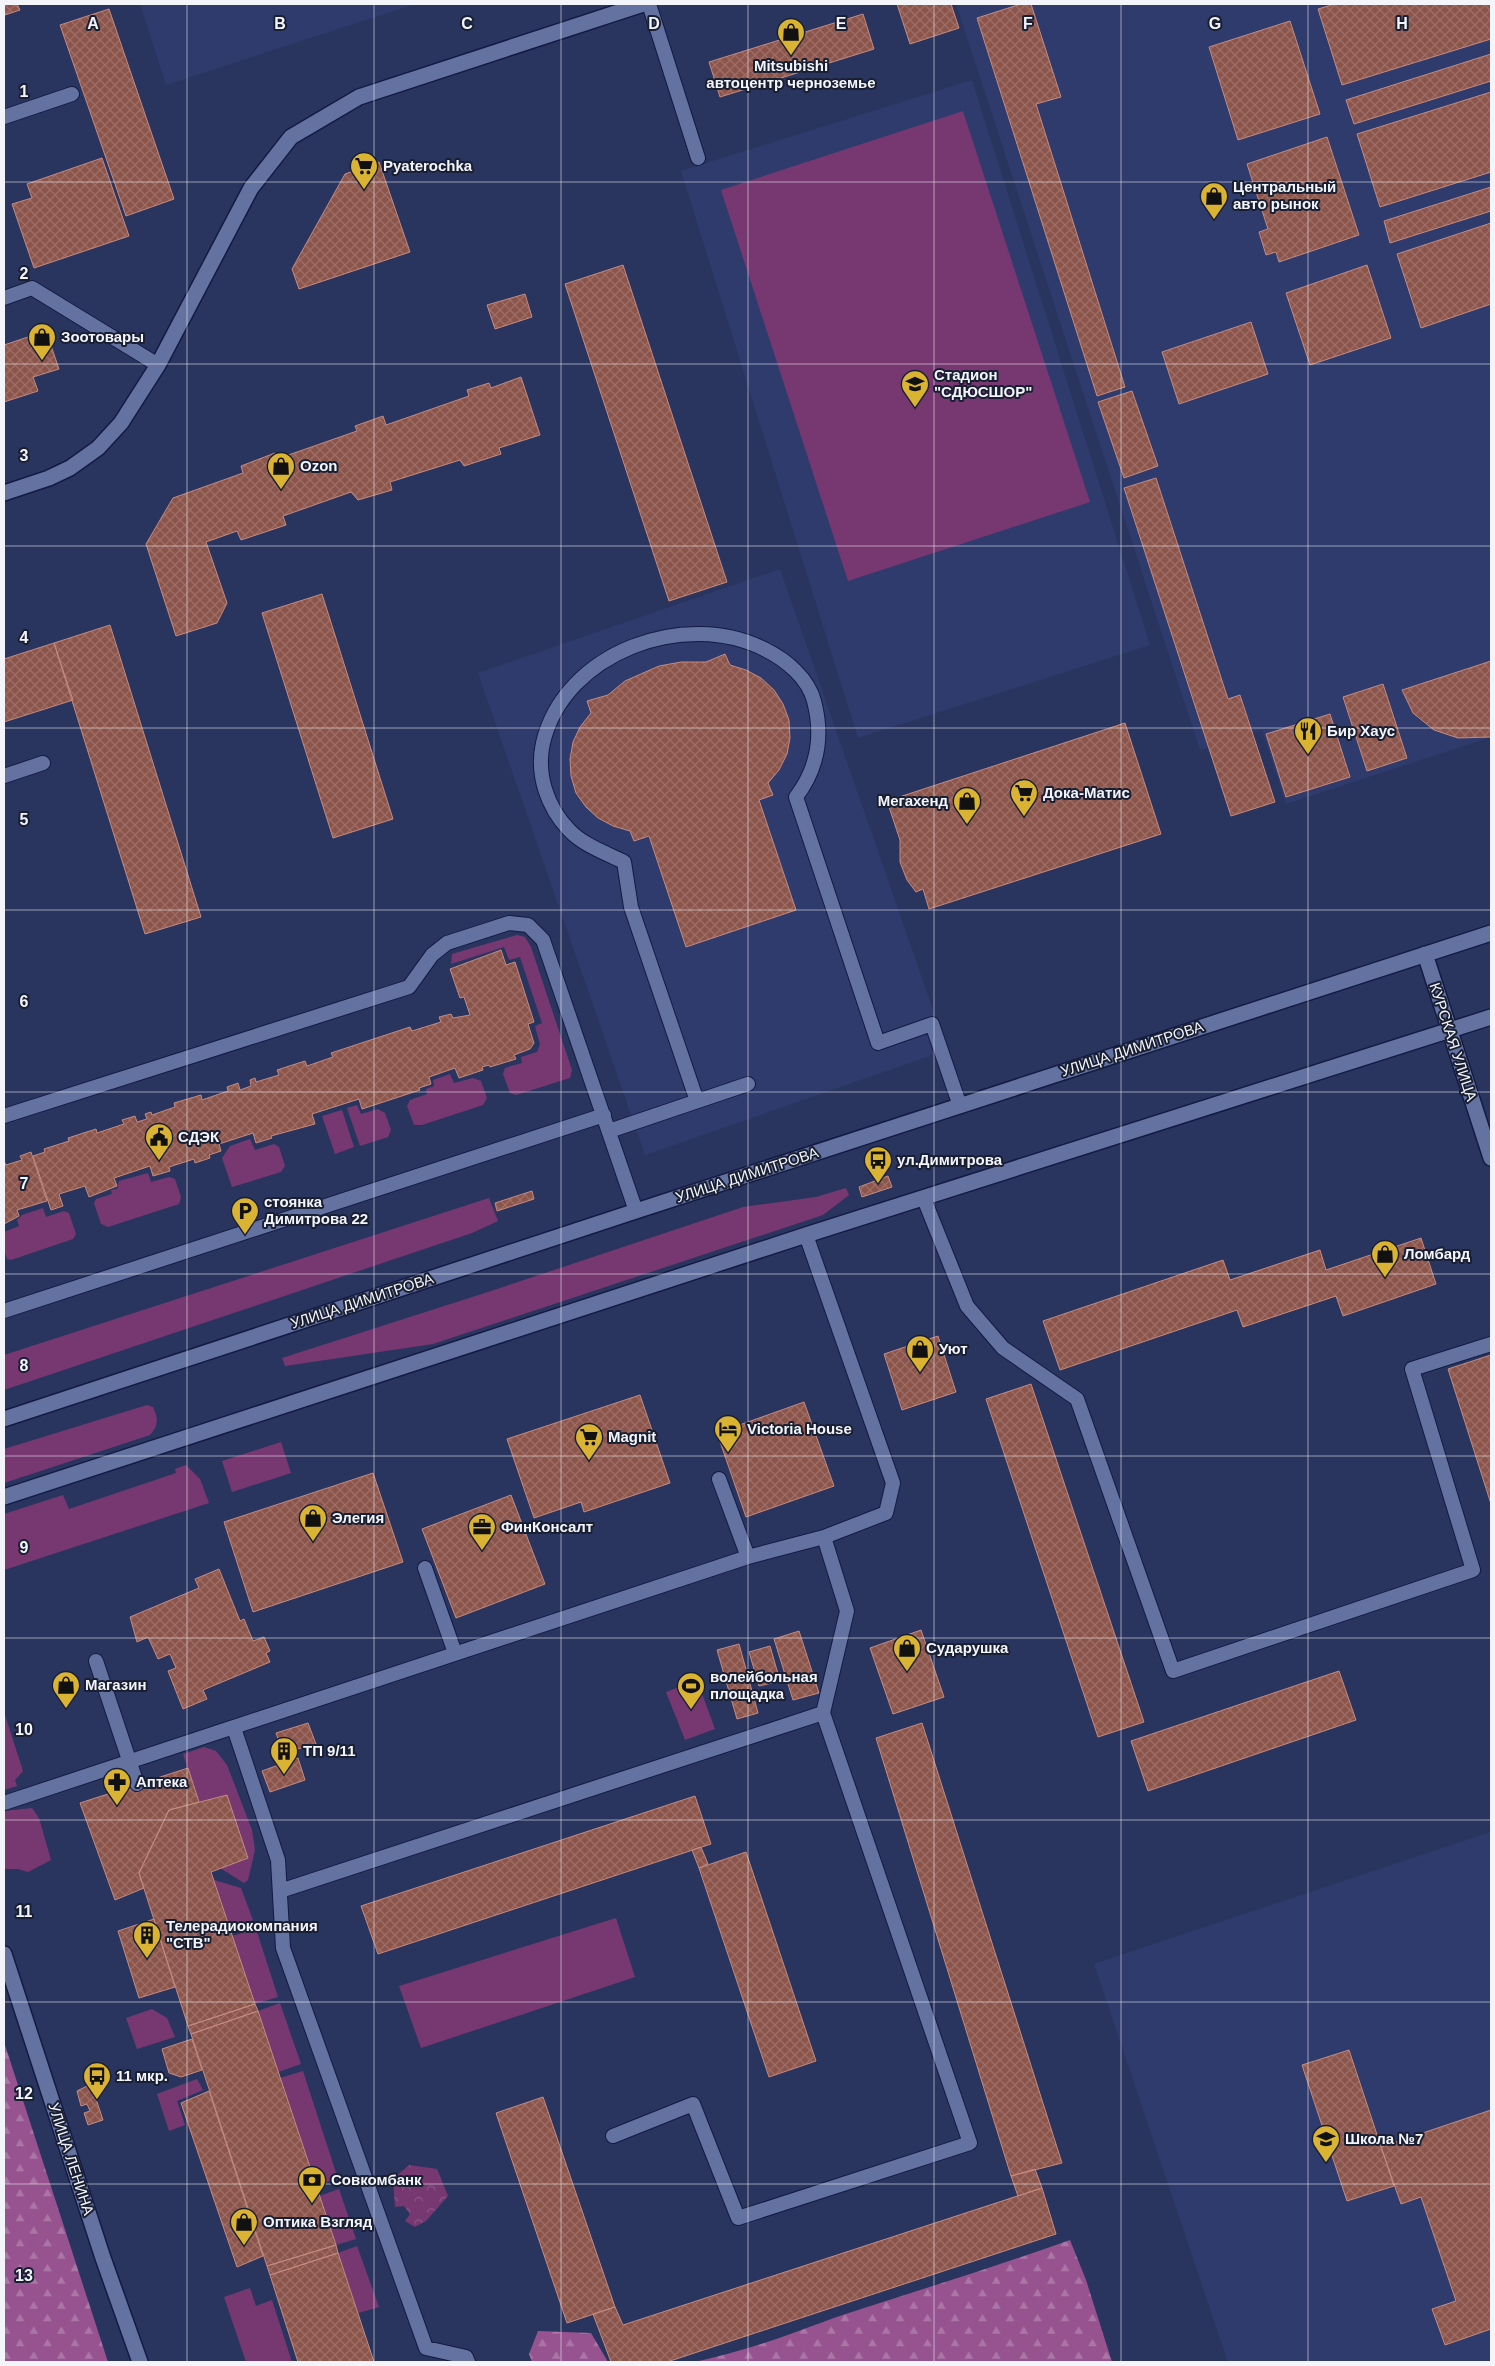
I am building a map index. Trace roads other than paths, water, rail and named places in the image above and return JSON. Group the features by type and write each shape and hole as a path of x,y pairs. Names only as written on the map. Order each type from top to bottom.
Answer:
{"street":[{"path":"4,493 56,475 70,468 98,448 121,423 158,365 251,188 290,138 359,97 643,4"},
{"name":"УЛИЦА ДИМИТРОВА","path":"4,1419 1491,933"},
{"name":"КУРСКАЯ УЛИЦА","path":"1425,954 1491,1158"},
{"path":"4,1497 806,1235 1491,1017"},
{"name":"УЛИЦА ЛЕНИНА","path":"4,1954 103,2258 140,2362"}],"lane":[{"path":"650,4 698,158"},
{"path":"4,117 72,94"},
{"path":"4,298 32,288 158,365"},
{"path":"697,1101 631,907 624,862 590,845 570,831 552,807 543,782 539,760 546,730 556,706 575,684 601,664 630,648 660,638 691,634 722,635 755,644 785,660 812,695 818,718 819,742 813,766 804,786 796,797 878,1043 932,1024 960,1106"},
{"path":"4,776 43,763"},
{"path":"4,1116 410,987 432,954 447,943 509,923 528,925 543,940 636,1211"},
{"path":"609,1131 748,1084"},
{"path":"4,1311 604,1115"},
{"path":"924,1198 967,1306 1003,1348 1077,1398 1173,1671 1472,1570 1412,1369 1491,1344"},
{"path":"4,1803 129,1760 234,1728 748,1557 824,1537 886,1513 892,1483 806,1235"},
{"path":"719,1480 748,1557"},
{"path":"613,2136 693,2104 738,2218 970,2143 824,1713 847,1610 824,1537"},
{"path":"425,1568 455,1653"},
{"path":"96,1661 138,1784"},
{"path":"280,1891 824,1713"},
{"path":"234,1728 278,1860 283,1948 426,2348 466,2357 468,2362"}],"place":[{"name":"Mitsubishi автоцентр черноземье","path":"791,56"},
{"name":"Pyaterochka","path":"364,190"},
{"name":"Центральный авто рынок","path":"1214,220"},
{"name":"Зоотовары","path":"42,361"},
{"name":"Стадион \"СДЮСШОР\"","path":"915,408"},
{"name":"Ozon","path":"281,490"},
{"name":"Бир Хаус","path":"1308,755"},
{"name":"Дока-Матис","path":"1024,817"},
{"name":"Мегахенд","path":"967,825"},
{"name":"СДЭК","path":"159,1161"},
{"name":"ул.Димитрова","path":"878,1184"},
{"name":"стоянка Димитрова 22","path":"245,1235"},
{"name":"Ломбард","path":"1385,1278"},
{"name":"Уют","path":"920,1373"},
{"name":"Victoria House","path":"728,1453"},
{"name":"Magnit","path":"589,1461"},
{"name":"Элегия","path":"313,1542"},
{"name":"ФинКонсалт","path":"482,1551"},
{"name":"Сударушка","path":"907,1672"},
{"name":"Магазин","path":"66,1709"},
{"name":"волейбольная площадка","path":"691,1710"},
{"name":"ТП 9/11","path":"284,1775"},
{"name":"Аптека","path":"117,1806"},
{"name":"Телерадиокомпания \"СТВ\"","path":"147,1959"},
{"name":"11 мкр.","path":"97,2100"},
{"name":"Школа №7","path":"1326,2163"},
{"name":"Совкомбанк","path":"312,2204"},
{"name":"Оптика Взгляд","path":"244,2246"}]}
